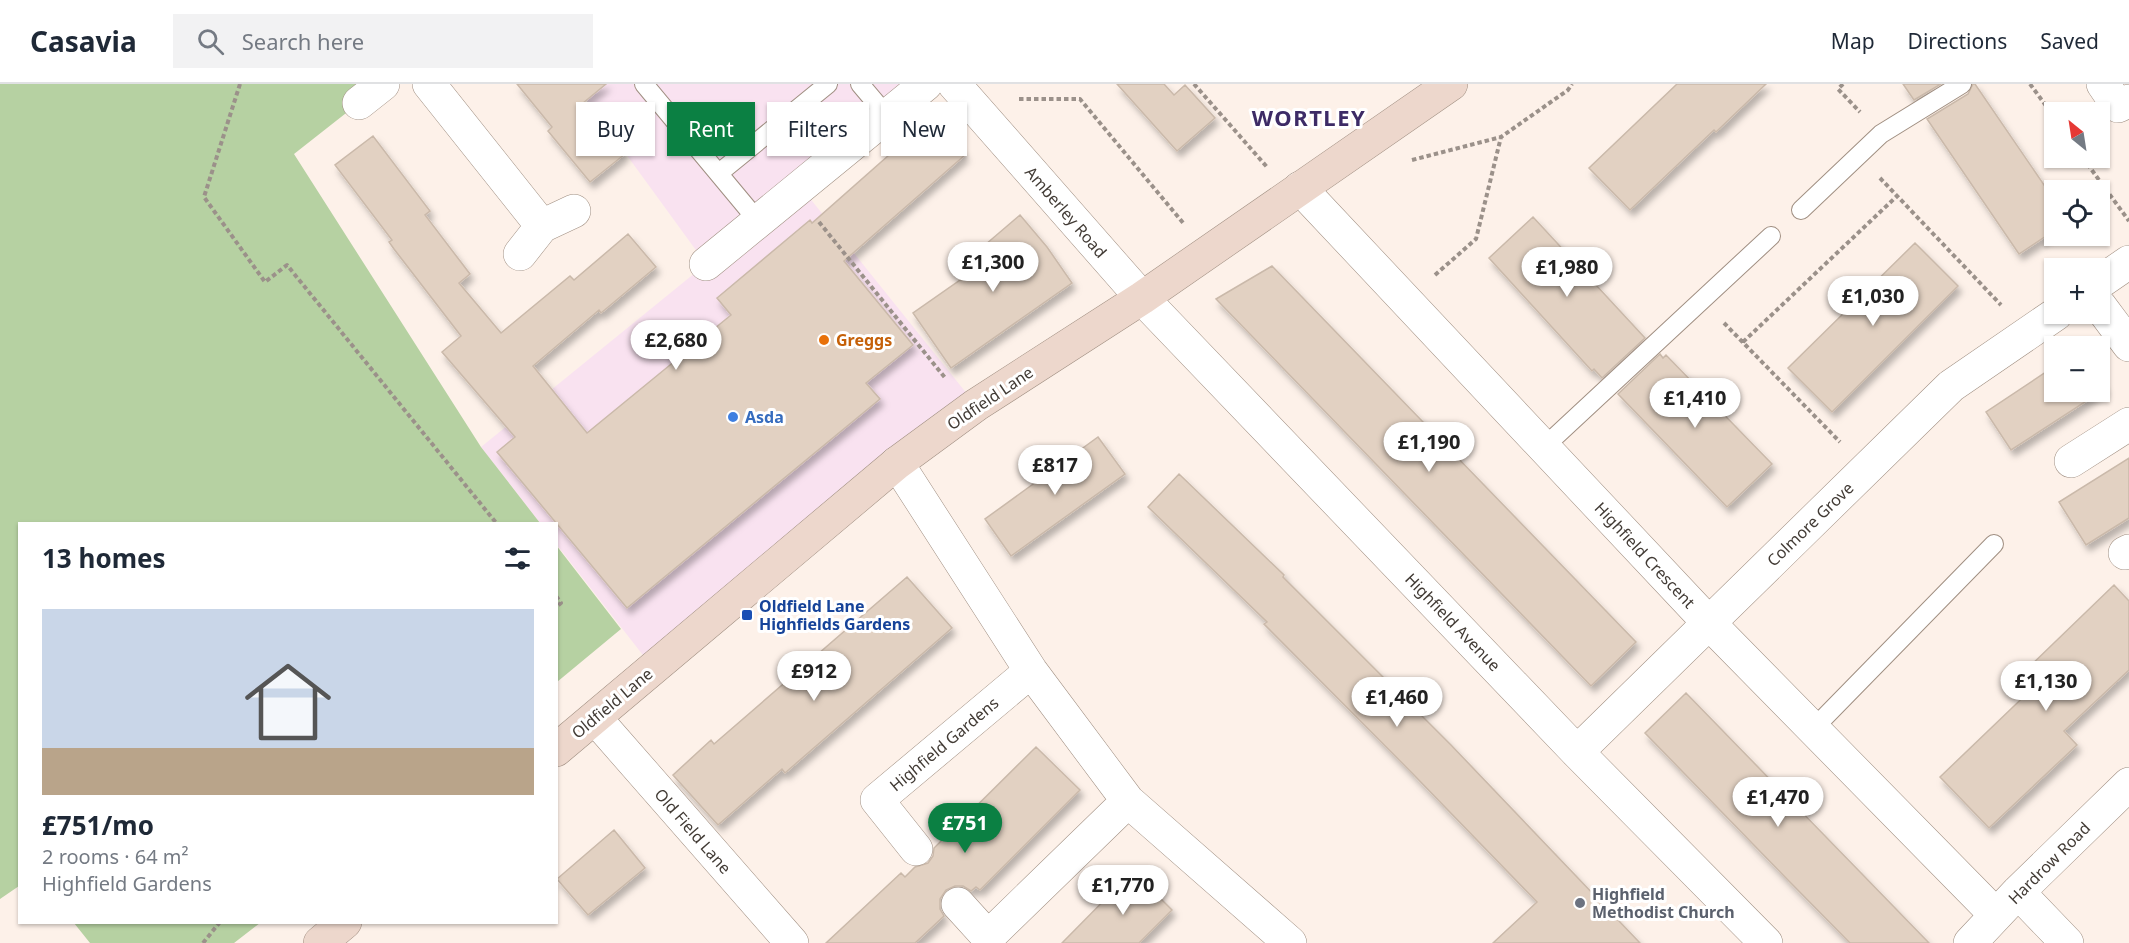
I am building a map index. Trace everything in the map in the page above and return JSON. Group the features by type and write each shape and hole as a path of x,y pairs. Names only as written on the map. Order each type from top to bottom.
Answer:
{"street":[{"path":"429,84 542,226"},
{"path":"904,102 926,84"},
{"name":"Oldfield Lane","path":"558,748 897,463 970,409 1142,298 1451,84"},
{"name":"Amberley Road","path":"961,92 1142,298"},
{"path":"706,264 881,121"},
{"name":"Highfield Crescent","path":"1296,191 1405,300 1709,623 1813,729 2007,904 2067,943"},
{"path":"520,254 542,226 574,211"},
{"path":"2110,275 2129,262"},
{"name":"Highfield Avenue","path":"1142,298 1577,752 1766,943"},
{"path":"2110,319 2129,345"},
{"name":"Colmore Grove","path":"1577,752 1951,386 2044,322"},
{"path":"2071,461 2129,424"},
{"path":"897,463 1031,671 1128,801 1290,943"},
{"name":"Highfield Gardens","path":"916,849 877,800 1031,671"},
{"name":"Old Field Lane","path":"595,718 792,943"},
{"name":"Hardrow Road","path":"1970,943 2129,784"},
{"path":"958,904 985,940 1128,801"},
{"path":"320,943 343,924"}],"lane":[{"path":"719,174 828,84"},
{"path":"860,84 881,109"},
{"path":"1801,210 1881,134 1962,84"},
{"path":"654,88 719,174 758,220"},
{"path":"1544,447 1771,236"},
{"path":"1813,729 1994,544"}],"path":[{"path":"240,84 204,197 265,282 287,265 495,522"},
{"path":"1194,84 1296,191"},
{"path":"1405,300 1476,239 1501,137 1568,90 1572,84"},
{"path":"1843,84 1838,89 1881,134"},
{"path":"2030,84 2044,103"},
{"path":"961,92 1080,99 1207,252"},
{"path":"1858,156 2028,333"},
{"path":"2090,168 2129,221"},
{"path":"794,191 970,409"},
{"path":"1743,342 1897,196"},
{"path":"1702,301 1866,469"},
{"path":"202,943 218,924"}],"shaded area":[{"path":"575,84 926,84 904,102 881,102 881,120 869,130 869,102 767,102 767,156 837,156 800,186 976,405 653,668 558,546 558,522 539,522 481,447 706,264 627,156 655,156 655,102 588,102"}],"green space":[{"path":"0,84 383,84 294,154 481,447 539,522 18,522 18,887 0,899"},
{"path":"558,548 621,629 558,681"},
{"path":"75,924 259,924 234,943 90,943"}],"building":[{"path":"517,84 606,84 584,102 576,102 576,156 622,156 590,182 548,131 552,127"},
{"path":"1117,84 1164,84 1174,95 1185,85 1215,118 1177,151"},
{"path":"1677,84 1766,84 1630,210 1589,168"},
{"path":"1903,84 1941,84 1914,100"},
{"path":"1975,84 2044,185 2044,237 2019,254 1927,119 1968,94"},
{"name":"Asda","path":"373,136 430,211 425,215 470,274 459,283 501,333 570,276 574,280 628,234 656,267 601,313 599,310 533,366 587,433 731,315 717,298 810,220 812,223 888,156 964,156 844,261 913,345 866,383 880,399 627,608 558,525 558,522 555,522 497,452 515,437 442,352 461,336 394,249 389,242 392,240 335,165"},
{"path":"1020,215 1047,247 1072,283 951,368 913,313 980,266 972,256"},
{"path":"1533,217 1645,338 1602,378 1594,369 1592,371 1489,258"},
{"path":"1915,243 1958,286 1832,412 1788,368"},
{"path":"1272,266 1636,642 1591,686 1216,299"},
{"path":"1660,354 1663,358 1666,355 1772,464 1727,507 1618,394"},
{"path":"2044,373 2044,402 2085,402 2011,450 1986,412"},
{"path":"1098,437 1125,474 1011,556 985,519"},
{"path":"2129,458 2129,518 2086,545 2059,502"},
{"path":"1179,474 1284,575 1283,577 1451,745 1640,943 1493,943 1537,902 1264,624 1267,622 1148,507"},
{"path":"907,577 952,628 785,773 782,769 718,825 673,775 711,740 714,744"},
{"path":"2114,585 2129,601 2129,670 2064,731 2077,745 1989,828 1940,777 2038,683 2026,670"},
{"path":"1686,693 1929,943 1850,943 1645,733"},
{"path":"1036,747 1080,790 980,890 976,887 971,891 963,886 955,886 946,890 940,899 940,909 944,916 915,943 826,943 901,873 905,877 915,867 928,863 933,856 934,848"},
{"path":"614,830 645,868 588,915 558,878"},
{"path":"1133,871 1172,910 1139,943 1062,943"}],"place":[{"name":"Greggs","path":"824,340"},
{"name":"Asda","path":"733,417"},
{"name":"Oldfield Lane Highfields Gardens","path":"747,615"},
{"name":"Highfield Methodist Church","path":"1580,903"}],"district":[{"name":"WORTLEY","path":"1309,118"}]}
